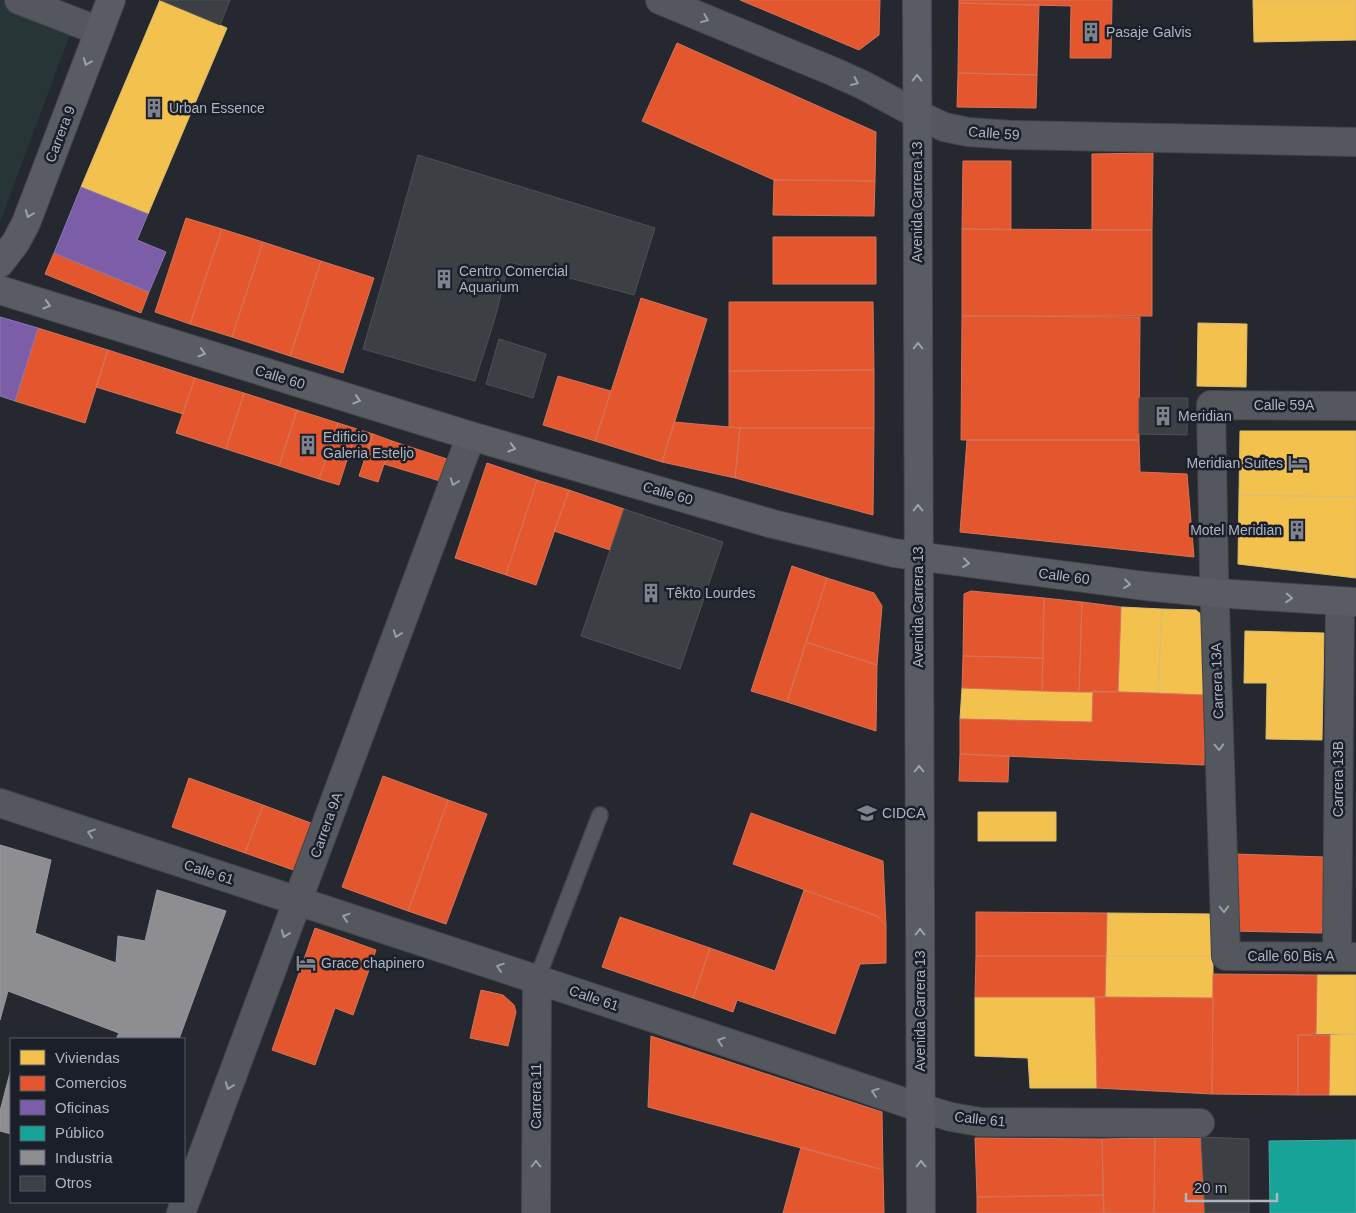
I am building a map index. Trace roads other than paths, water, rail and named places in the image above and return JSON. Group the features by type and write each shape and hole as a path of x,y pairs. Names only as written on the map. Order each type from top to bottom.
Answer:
{"street":[{"path":"19,0 99,31"},
{"name":"Carrera 9","path":"0,263 16,242 26,223 111,0"},
{"name":"Calle 59","path":"660,0 832,71 944,127 968,132 1012,135 1356,142"},
{"name":"Avenida Carrera 13","path":"917,0 921,1213"},
{"name":"Calle 60","path":"0,290 471,436 773,524 894,553 1145,586 1348,602"},
{"name":"Calle 59A","path":"1211,405 1356,406"},
{"name":"Carrera 13A","path":"1211,405 1226,956"},
{"name":"Carrera 9A","path":"185,1202 471,436"},
{"name":"Carrera 13B","path":"1346,957 1348,602"},
{"name":"Calle 61","path":"0,803 951,1117 980,1122 1200,1123"},
{"name":"Calle 60 Bis A","path":"1226,956 1346,957"},
{"name":"Carrera 11","path":"536,1213 537,979"}],"lane":[{"path":"537,979 600,815"}],"place":[{"name":"Pasaje Galvis","path":"1091,32"},
{"name":"Urban Essence","path":"154,108"},
{"name":"Centro Comercial Aquarium","path":"444,279"},
{"name":"Meridian","path":"1163,416"},
{"name":"Edificio Galeria Esteljo","path":"308,445"},
{"name":"Meridian Suites","path":"1298,463"},
{"name":"Motel Meridian","path":"1297,530"},
{"name":"Têkto Lourdes","path":"651,593"},
{"name":"CIDCA","path":"867,813"},
{"name":"Grace chapinero","path":"306,963"}]}
